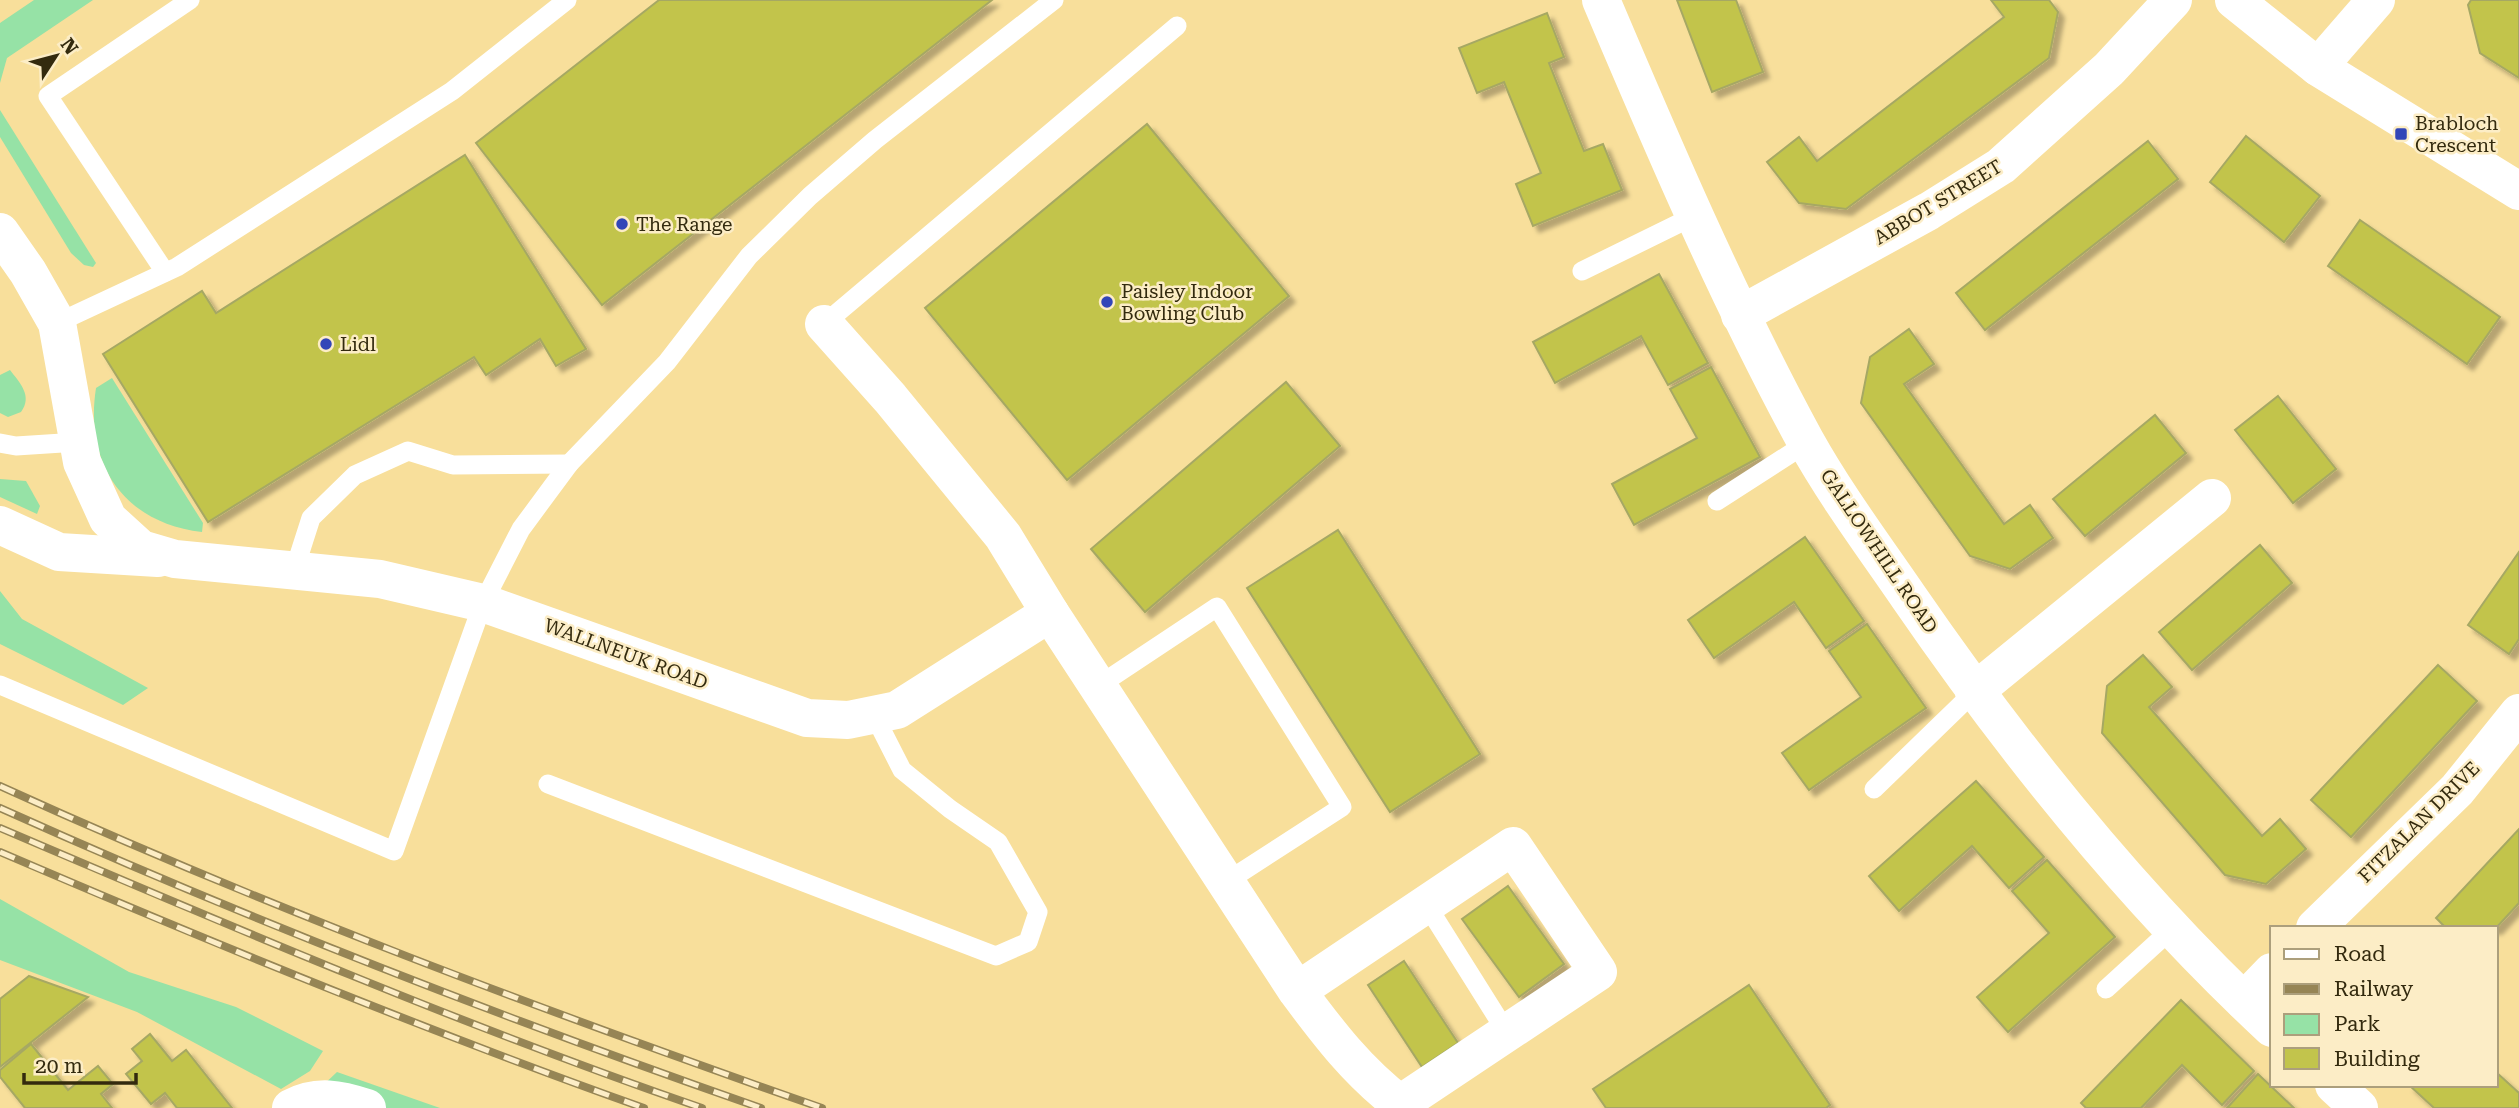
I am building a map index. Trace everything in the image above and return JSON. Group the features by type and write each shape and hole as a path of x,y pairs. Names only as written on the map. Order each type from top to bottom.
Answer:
{"street":[{"name":"GALLOWHILL ROAD","path":"1601,0 1692,217 1807,443 1974,692 2065,806 2174,927 2270,1026"},
{"name":"ABBOT STREET","path":"1740,315 1929,211 2001,166 2109,69 2173,0"},
{"path":"2234,0 2318,67 2519,191"},
{"path":"2318,67 2376,0"},
{"name":"WALLNEUK ROAD","path":"0,232 28,272 57,323 82,462 108,519 141,549 174,559"},
{"path":"824,324 890,398 1003,536 1050,614 1297,991 1342,1051 1368,1080 1400,1104 1598,972 1513,846 1297,991"},
{"path":"1974,692 2212,498"},
{"name":"WALLNEUK ROAD","path":"0,525 59,551 380,579 483,603 807,718 848,720 897,710 1050,614"},
{"name":"FITZALAN DRIVE","path":"2317,926 2457,790 2519,713"},
{"path":"2244,1001 2270,974"},
{"path":"2336,1087 2359,1108"},
{"path":"291,1108 307,1099 335,1099 367,1108"}],"lane":[{"path":"166,272 48,96 190,0"},
{"path":"57,323 166,272 453,91 567,0"},
{"path":"0,685 394,852 483,603 521,529 569,464 667,362 749,256 810,196 875,140 1054,0"},
{"path":"824,324 1177,26"},
{"path":"1582,271 1692,217"},
{"path":"0,443 16,446 78,442"},
{"path":"1717,501 1807,443"},
{"path":"293,570 311,518 355,475 408,451 453,465 569,464"},
{"path":"1098,686 1217,607 1342,807 1226,882"},
{"path":"1874,789 1974,692"},
{"path":"548,784 996,956 1028,942 1038,912 998,842 950,809 902,770 874,715"},
{"path":"1426,904 1507,1033"},
{"path":"2106,989 2174,927"}],"green space":[{"path":"34,0 93,0 7,58 0,83 0,23"},
{"path":"0,110 96,263 93,267 84,265 71,253 0,137"},
{"path":"10,370 24,390 26,401 21,412 8,417 0,413 0,375"},
{"path":"112,378 203,523 202,532 175,526 151,516 131,503 115,485 104,465 94,416 96,388"},
{"path":"0,479 26,481 40,506 37,514 0,497"},
{"path":"0,591 22,619 148,688 123,705 0,644"},
{"path":"0,899 129,972 236,1007 323,1051 310,1071 281,1089 137,1012 0,960"},
{"path":"337,1072 440,1108 299,1108"}],"building":[{"name":"The Range","path":"659,0 992,0 602,305 476,143"},
{"path":"1677,0 1736,0 1763,72 1712,92"},
{"path":"1991,0 2049,0 2058,12 2049,58 1846,209 1799,203 1767,162 1799,137 1817,161 2004,17"},
{"path":"2471,0 2519,0 2519,78 2480,53 2468,5"},
{"path":"1547,13 1564,57 1549,63 1584,151 1603,144 1622,190 1533,226 1516,184 1541,173 1504,82 1477,93 1459,48"},
{"name":"Paisley Indoor Bowling Club","path":"1147,124 1289,296 1067,480 925,308"},
{"path":"2246,136 2320,196 2284,242 2210,182"},
{"path":"2148,141 2178,179 1985,330 1956,293"},
{"name":"Lidl","path":"465,155 586,349 556,366 540,339 486,375 474,357 208,522 103,354 202,291 216,313"},
{"path":"2360,220 2500,317 2467,364 2328,266"},
{"path":"1659,274 1708,363 1668,385 1641,336 1555,383 1533,342"},
{"path":"1909,329 1934,364 1904,384 2004,524 2030,505 2053,538 2010,569 1970,556 1861,403 1870,357"},
{"path":"1711,367 1760,457 1634,525 1612,484 1697,438 1670,389"},
{"path":"1286,382 1340,446 1145,612 1091,549"},
{"path":"2278,396 2336,469 2293,503 2235,430"},
{"path":"2155,415 2186,453 2085,536 2053,499"},
{"path":"1338,530 1480,754 1390,812 1247,588"},
{"path":"1805,537 1864,621 1826,648 1794,602 1714,658 1688,620"},
{"path":"2260,545 2292,583 2192,670 2159,632"},
{"path":"2519,552 2519,639 2509,654 2468,625"},
{"path":"1867,624 1926,708 1809,790 1782,753 1861,697 1829,651"},
{"path":"2143,655 2172,687 2149,707 2262,836 2280,819 2306,849 2266,884 2225,875 2102,733 2107,686"},
{"path":"2438,665 2477,701 2351,837 2311,800"},
{"path":"1976,781 2044,857 2009,888 1972,846 1899,911 1869,876"},
{"path":"2519,829 2519,903 2498,926 2444,926 2436,918"},
{"path":"2047,860 2115,937 2008,1032 1977,997 2049,933 2012,891"},
{"path":"1508,886 1564,964 1519,997 1462,919"},
{"path":"1404,961 1458,1043 1422,1067 1368,985"},
{"path":"29,976 88,997 0,1067 0,999"},
{"path":"1749,985 1830,1105 1826,1108 1606,1108 1593,1089"},
{"path":"2181,1000 2254,1071 2222,1105 2182,1065 2141,1108 2086,1108 2081,1103"},
{"path":"150,1034 172,1061 186,1050 232,1108 177,1108 165,1093 151,1104 126,1074 142,1061 132,1049"},
{"path":"31,1044 68,1090 98,1066 113,1084 101,1094 112,1108 25,1108 0,1077 0,1070"},
{"path":"2258,1074 2294,1108 2227,1108"},
{"path":"2498,1074 2519,1093 2519,1108 2434,1108 2411,1087 2498,1087"}],"railway":[{"path":"0,786 202,874 407,956 510,996 822,1108"},
{"path":"0,808 377,966 568,1039 761,1108"},
{"path":"0,828 436,1009 702,1108"},
{"path":"0,852 320,985 644,1108"}],"place":[{"name":"Brabloch Crescent","path":"2401,134"},
{"name":"The Range","path":"622,224"},
{"name":"Paisley Indoor Bowling Club","path":"1107,302"},
{"name":"Lidl","path":"326,344"}]}
